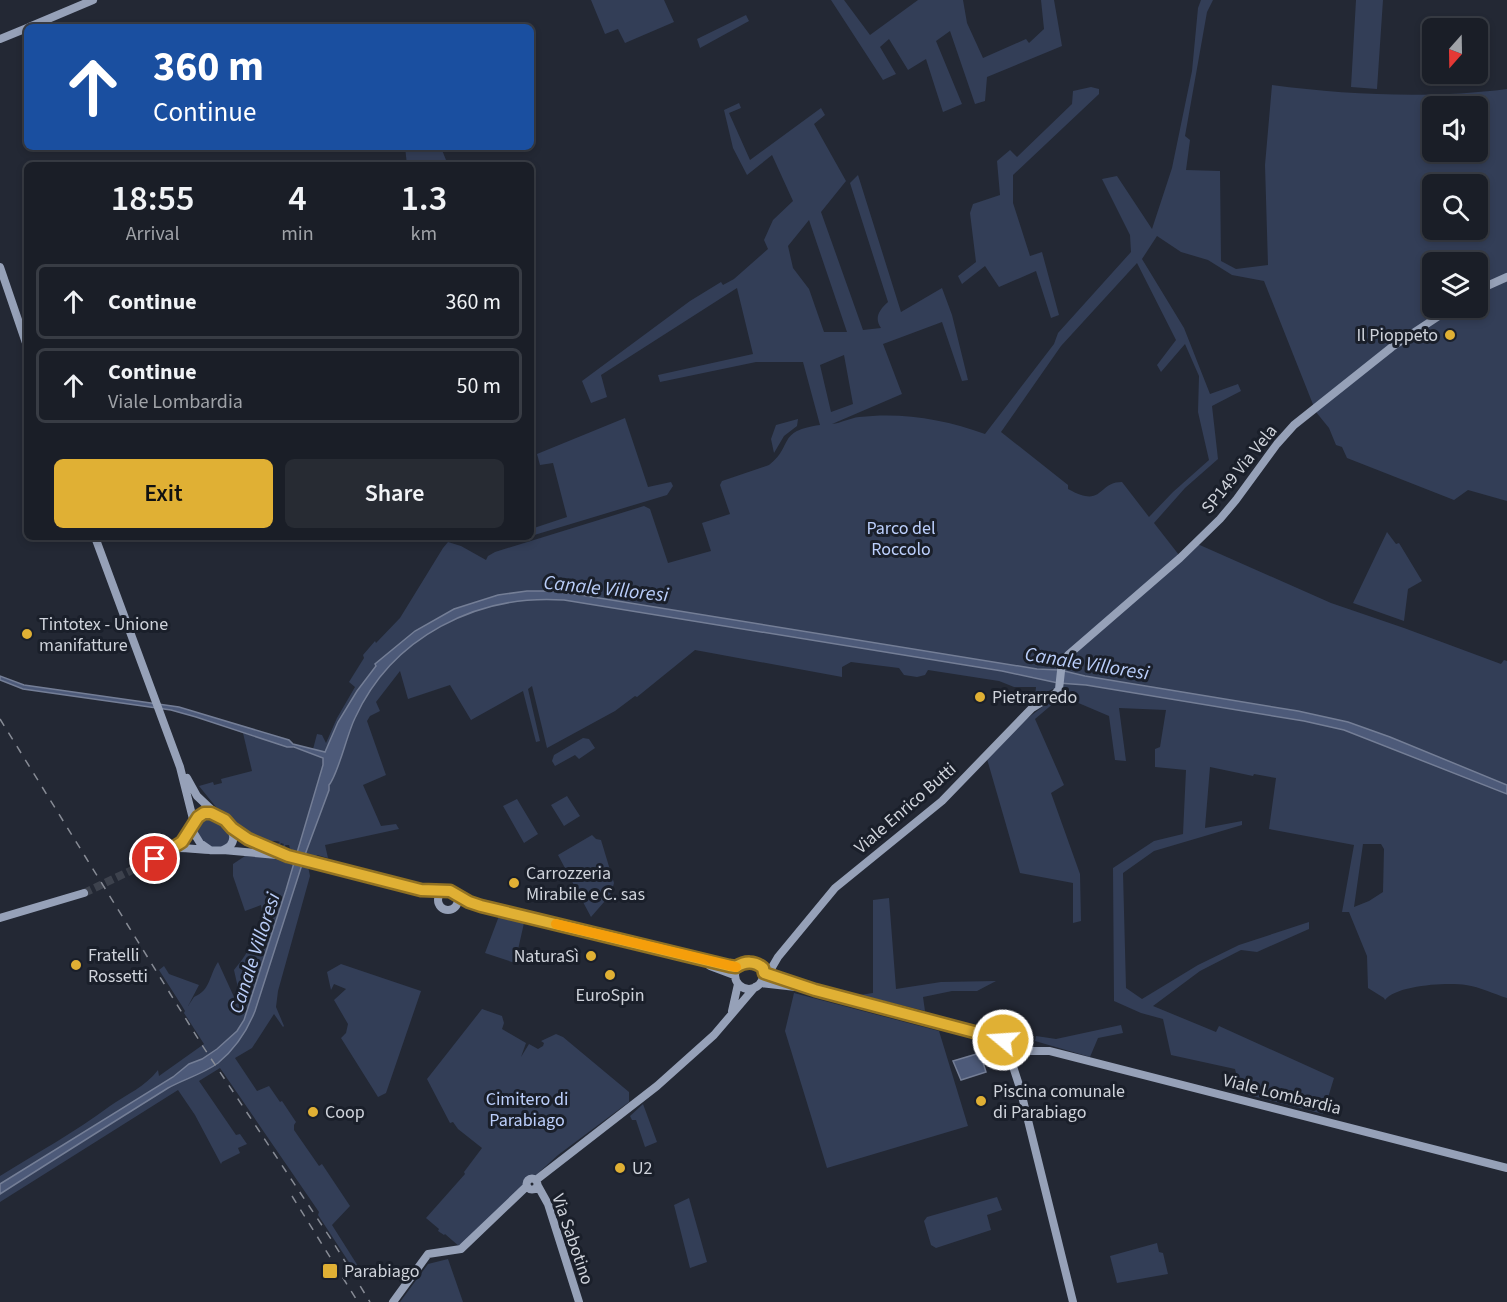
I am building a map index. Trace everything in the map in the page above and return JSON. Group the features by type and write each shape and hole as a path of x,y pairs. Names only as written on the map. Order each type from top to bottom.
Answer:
{"main road":[{"path":"35,24 93,0"},
{"path":"0,39 24,29"},
{"path":"0,267 24,337"},
{"path":"1488,287 1507,278"},
{"path":"0,281 24,343"},
{"name":"SP149 Via Vela","path":"1059,689 1062,662 1068,655 1180,558 1220,519 1294,425 1392,347 1436,318"},
{"path":"96,540 180,767 193,833 197,840 210,850"},
{"name":"Viale Enrico Butti","path":"764,973 771,969 778,957 835,888 942,801 1032,708 1059,689"},
{"path":"180,767 197,796 232,828 248,839 291,857 421,890 450,891 457,900 646,946 735,971"},
{"path":"155,859 175,848 184,839 198,817 204,813 216,815"},
{"path":"223,850 231,842 232,828"},
{"path":"175,848 291,857"},
{"path":"421,890 438,900 444,910 453,909 457,900"},
{"path":"438,900 444,891"},
{"path":"0,918 84,893"},
{"path":"735,971 748,962 759,965 770,963 778,957"},
{"path":"778,957 779,970 786,980"},
{"path":"393,1302 429,1254 461,1249 527,1186 530,1179 537,1183 657,1086 714,1035 758,985 764,973 759,965"},
{"path":"729,1017 734,1006 738,984 735,971"},
{"name":"Viale Lombardia","path":"764,973 815,990 978,1033 1012,1053 1050,1051"},
{"path":"738,984 758,985"},
{"name":"Viale Lombardia","path":"758,985 815,990"},
{"name":"Viale Lombardia","path":"978,1033 1006,1033 1019,1029 1036,1044 1050,1051 1507,1168"},
{"path":"1006,1033 1003,1040 1015,1071 1073,1302"},
{"path":"1015,1071 1022,1052 1028,1044 1027,1036"},
{"name":"Via Sabotino","path":"537,1183 550,1210 579,1302"}],"green space":[{"path":"591,0 664,0 674,22 625,43 618,29 605,34"},
{"path":"831,0 844,0 870,35 918,0 963,0 967,23 983,58 1026,39 1029,43 1044,29 1041,0 1054,0 1062,46 987,77 985,101 975,104 950,31 936,41 962,104 943,112 926,59 908,70 889,39 880,47 896,74 883,80"},
{"name":"Parco del Roccolo","path":"1201,0 1213,0 1207,12 1185,136 1190,140 1186,170 1220,171 1221,261 1236,269 1268,265 1265,165 1272,85 1330,91 1420,95 1507,89 1507,501 1468,490 1454,500 1347,458 1342,447 1336,445 1329,428 1316,412 1264,281 1232,275 1208,260 1181,252 1157,236 1142,259 1184,328 1210,394 1238,384 1241,391 1212,406 1218,459 1185,488 1154,523 1179,555 1193,542 1331,603 1501,664 1504,660 1507,661 1507,998 1471,986 1447,984 1411,988 1391,995 1385,1000 1368,988 1367,956 1349,912 1342,912 1354,845 1269,829 1276,778 1254,774 1253,776 1210,767 1205,828 1242,821 1242,825 1154,851 1123,873 1126,988 1142,999 1198,965 1239,945 1309,922 1309,929 1257,952 1241,950 1200,971 1153,1006 1216,1032 1219,1026 1334,1078 1323,1114 1241,1093 1235,1069 1171,1055 1163,1019 1141,1013 1114,1001 1113,868 1154,841 1183,834 1186,770 1155,767 1155,749 1160,747 1166,710 1119,708 1126,761 1115,760 1109,716 1062,696 1035,719 1064,785 1051,793 1080,874 1081,921 1073,923 1073,883 1020,873 987,759 1016,727 1054,698 1058,690 1053,689 1035,697 1036,687 1014,687 999,681 928,670 925,675 917,677 904,675 899,668 851,662 842,667 842,677 695,650 637,697 635,696 615,711 547,748 532,686 528,689 540,741 536,742 523,691 471,720 450,685 408,699 400,671 376,702 380,711 370,716 367,721 386,775 363,785 381,826 396,824 399,829 325,845 328,858 317,855 315,858 305,856 303,863 308,866 310,876 278,991 276,1007 284,1026 274,1014 252,1048 235,1058 257,1091 269,1086 280,1102 282,1101 296,1122 294,1130 319,1166 322,1164 350,1206 332,1225 363,1274 358,1276 318,1215 319,1212 220,1068 199,1081 236,1135 240,1134 247,1144 238,1148 240,1153 221,1164 195,1115 178,1090 0,1202 0,1176 70,1134 136,1090 158,1070 159,1076 204,1044 159,970 164,966 169,974 199,985 188,1006 194,997 207,986 218,962 234,997 238,988 234,970 254,939 262,913 261,905 245,911 233,876 233,864 245,856 279,858 294,862 296,856 291,852 289,845 285,845 287,853 280,851 284,844 281,843 277,849 273,848 280,842 259,839 238,827 216,807 199,786 213,782 214,785 222,783 221,779 252,771 243,733 312,753 317,734 322,735 326,743 355,687 349,682 364,658 363,655 400,618 448,542 461,546 486,560 495,552 644,506 650,509 668,563 711,551 702,523 730,514 720,485 722,481 769,465 777,458 791,435 797,431 820,425 803,362 756,362 660,382 658,375 753,354 737,288 601,375 607,397 591,403 582,381 690,301 721,282 723,285 734,279 768,249 764,240 773,220 793,201 772,155 747,175 733,148 724,110 739,103 741,108 729,113 750,160 821,108 825,115 814,124 846,181 821,212 863,330 881,328 878,321 879,314 888,302 850,183 858,175 901,312 942,288 952,315 968,380 962,381 942,322 883,344 902,394 832,424 859,417 907,416 954,424 985,434 1054,344 1058,333 1131,252 1130,235 1102,179 1117,176 1152,229 1172,168 1192,71 1198,8","holes":["809,220 847,332 824,332 809,289 793,268 788,246","1137,263 1176,340 1157,365 1161,372 1185,344 1199,376 1198,412 1209,460 1149,517 1122,482 1114,483 1094,496 1080,494 1068,489 1068,485 1001,432 1061,346","844,355 853,404 831,412 820,365","1363,844 1381,844 1384,849 1383,892 1354,907"]},
{"path":"1356,0 1383,0 1377,89 1351,87"},
{"path":"746,15 749,21 700,48 697,39"},
{"path":"1091,87 1099,89 1099,94 1013,175 1013,203 1030,256 1042,252 1059,315 1051,318 1036,271 999,287 985,266 962,284 958,276 976,262 970,213 973,204 1000,195 997,161 1010,150 1017,157 1072,104 1073,91"},
{"path":"405,150 442,150 447,162 407,162"},
{"path":"625,418 648,487 671,482 673,486 667,495 534,535 534,528 567,517 553,463 540,465 537,454"},
{"path":"798,419 797,426 784,436 774,453 771,439 776,425"},
{"path":"1387,532 1396,544 1399,543 1422,581 1408,589 1404,621 1353,603"},
{"path":"583,738 589,739 595,748 579,759 575,755 555,766 552,761 554,755"},
{"path":"567,796 580,816 564,826 551,805"},
{"path":"517,799 538,834 524,843 503,806"},
{"path":"206,816 221,822 229,833 229,841 224,847 211,848 198,838 195,826 199,819"},
{"path":"592,835 601,840 614,883 611,894 591,917 558,855"},
{"path":"889,898 896,989 941,982 996,981 977,991 952,991 923,997 925,1011 860,995 873,993 873,900"},
{"path":"499,916 524,923 515,963 485,953"},
{"path":"341,964 421,991 386,1093 378,1097 341,1038 346,1033 348,1024 334,1000 346,989 334,984 331,990 327,972"},
{"path":"794,993 939,1031 968,1126 827,1168 785,1031"},
{"name":"Cimitero di Parabiago","path":"482,1009 502,1016 504,1023 502,1029 526,1043 521,1057 529,1044 538,1049 543,1046 544,1043 541,1041 556,1034 563,1037 629,1092 629,1102 558,1155 535,1176 527,1178 521,1188 460,1247 438,1231 439,1229 426,1218 465,1174 464,1172 482,1148 458,1129 453,1122 450,1123 427,1079"},
{"path":"1121,1025 1123,1033 1098,1038 1090,1057 1035,1041 1036,1036 1056,1039"},
{"path":"643,1104 657,1142 645,1147 636,1120 632,1120 630,1116"},
{"path":"997,1197 1002,1210 987,1215 991,1230 936,1248 931,1245 924,1221 927,1217"},
{"path":"689,1198 707,1262 690,1268 674,1205"},
{"path":"1157,1243 1159,1252 1163,1253 1168,1274 1117,1283 1110,1256"},
{"path":"448,1259 463,1302 400,1302 428,1264"}],"shaded area":[{"path":"527,591 556,591 1037,669 1060,670 1298,711 1348,722 1390,737 1507,785 1507,794 1344,730 1304,721 1086,685 1058,683 1002,671 564,600 532,600 469,613 441,626 414,643 371,689 355,718 306,852 255,1011 235,1046 212,1067 168,1088 0,1194 0,1184 173,1077 189,1064 202,1059 237,1031 244,1020 286,890 323,765 323,758 171,710 23,689 0,680 0,676 24,685 179,707 325,752 338,722 376,666 375,664 415,631 454,609 498,595"},
{"path":"980,1053 986,1072 961,1080 953,1061"}],"tunnel":[{"path":"84,893 155,859"}],"railway":[{"path":"0,719 202,1045 333,1242 370,1302"},
{"path":"292,1196 358,1302"}],"slow traffic":[{"path":"556,924 736,967"}],"place":[{"name":"Il Pioppeto","path":"1450,335"},
{"name":"Tintotex - Unione manifatture","path":"27,634"},
{"name":"Pietrarredo","path":"980,697"},
{"name":"Carrozzeria Mirabile e C. sas","path":"514,883"},
{"name":"NaturaSì","path":"591,956"},
{"name":"Fratelli Rossetti","path":"76,965"},
{"name":"EuroSpin","path":"610,975"},
{"name":"Piscina comunale di Parabiago","path":"981,1101"},
{"name":"Coop","path":"313,1112"},
{"name":"U2","path":"620,1168"},
{"name":"Parabiago","path":"330,1271"}],"route":[{"path":"155,859 182,842 195,819 204,813 211,813 218,815 248,839 288,856 421,890 450,891 481,906 729,966 736,967 748,962 754,963 763,968 764,973 815,990 978,1033 1006,1033 1003,1040"}],"water label":[{"name":"Canale Villoresi","path":"606,588"},
{"name":"Canale Villoresi","path":"1087,663"},
{"name":"Canale Villoresi","path":"254,953"}]}
